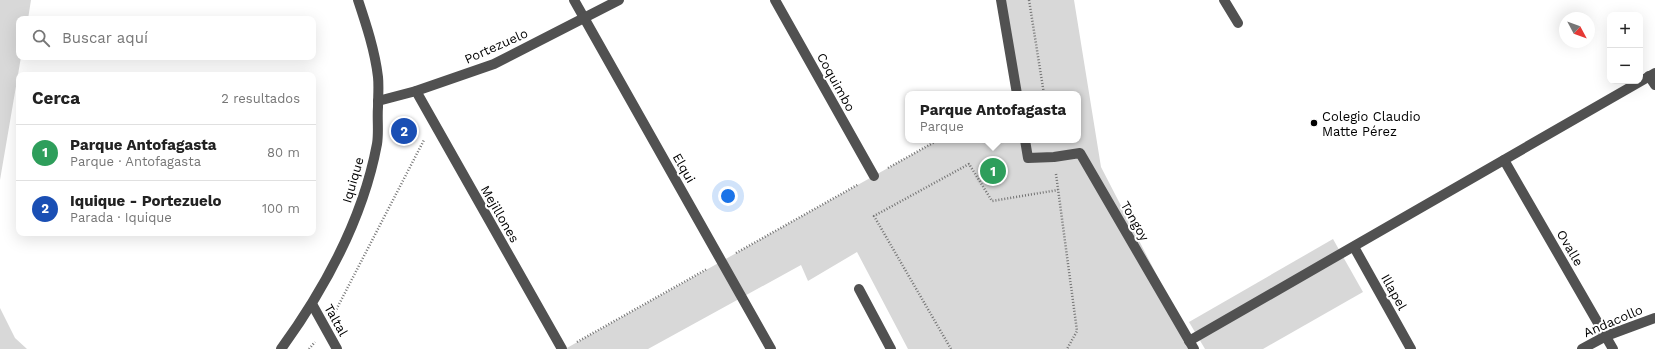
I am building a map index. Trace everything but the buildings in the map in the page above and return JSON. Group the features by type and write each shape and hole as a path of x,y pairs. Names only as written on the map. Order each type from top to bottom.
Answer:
{"street":[{"name":"Iquique","path":"281,349 312,304 337,260 366,189 377,142 378,76 364,18 358,0"},
{"name":"Elqui","path":"574,0 771,349"},
{"name":"Portezuelo","path":"378,101 416,91 494,64 619,0"},
{"name":"Coquimbo","path":"775,0 874,176"},
{"path":"1001,0 1016,91"},
{"path":"1224,0 1238,23"},
{"path":"1192,345 1354,247 1652,75 1655,86"},
{"name":"Mejillones","path":"416,91 434,125 567,347"},
{"name":"Tongoy","path":"1025,143 1028,158 1054,157 1080,152 1192,345"},
{"name":"Ovalle","path":"1504,160 1613,349"},
{"name":"Illapel","path":"1354,247 1411,349"},
{"path":"859,289 891,349"},
{"name":"Taltal","path":"312,304 337,349"},
{"name":"Andacollo","path":"1582,349 1606,336 1655,318"}],"path":[{"path":"1029,0 1044,91"},
{"path":"309,349 326,330 424,140 434,125"},
{"path":"567,347 933,143"},
{"path":"1054,157 1076,331 1067,349"},
{"path":"951,349 874,216 969,164 992,201 1058,190"}],"shaded area":[{"path":"0,0 31,0 28,16 16,16 16,60 20,60 18,72 16,72 16,86 0,180"},
{"path":"1001,0 1074,0 1101,167 1195,349 908,349 857,252 808,281 801,265 648,349 565,349 933,143 1081,143 1081,91 1016,91"},
{"path":"1333,239 1363,292 1263,349 1205,349 1189,322"},
{"path":"0,308 15,338 27,349 0,349"}],"place":[{"name":"Colegio Claudio Matte Pérez","path":"1314,123"},
{"name":"Iquique - Portezuelo","path":"404,131"},
{"name":"Parque Antofagasta","path":"993,171"}]}
